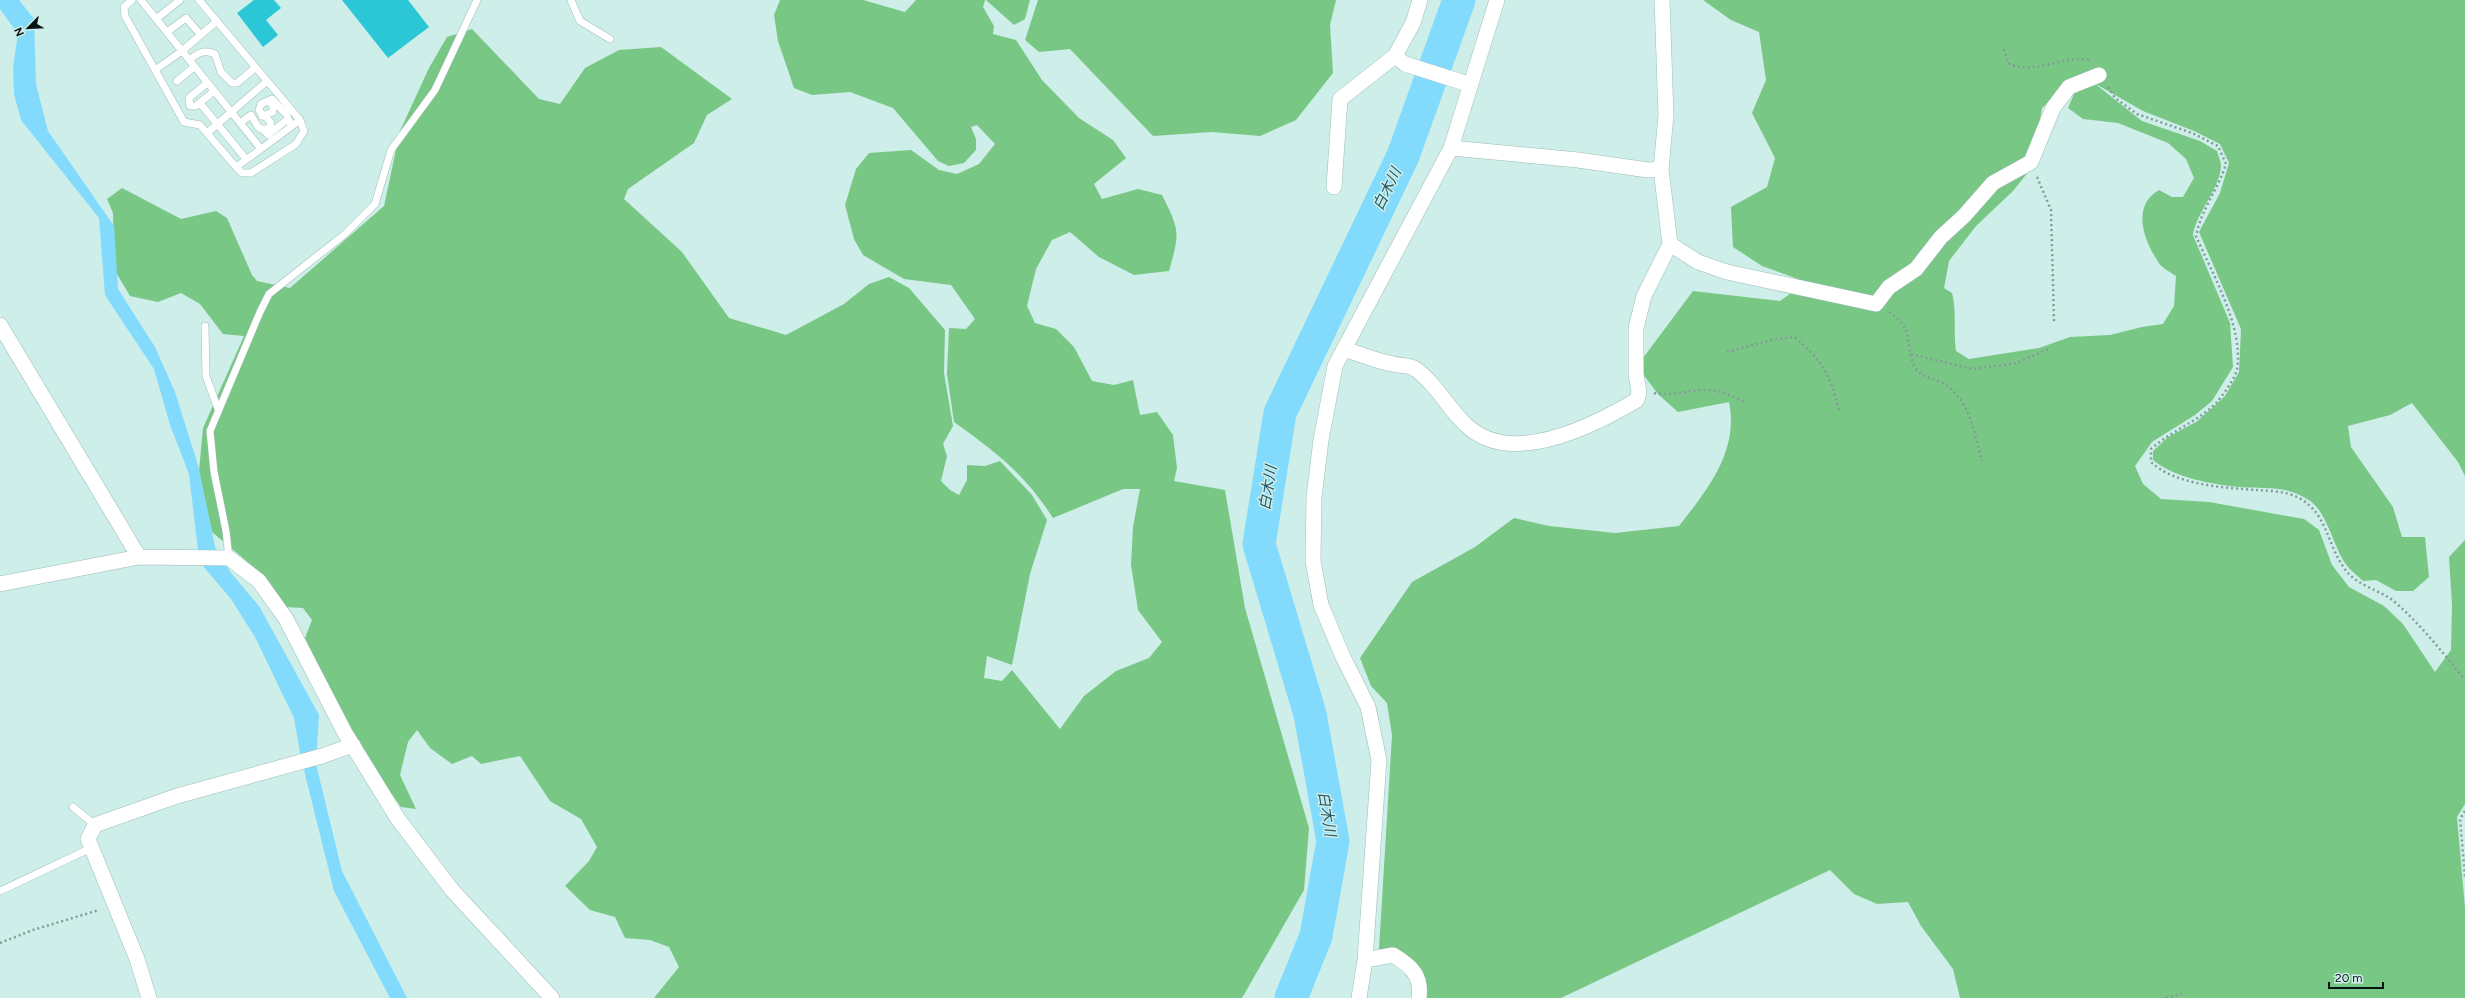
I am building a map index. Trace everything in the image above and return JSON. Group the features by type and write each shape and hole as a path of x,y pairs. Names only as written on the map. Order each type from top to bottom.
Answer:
{"street":[{"path":"1334,187 1340,99 1400,60 1420,0"},
{"path":"1359,998 1365,960 1379,760 1368,707 1343,657 1321,605 1313,561 1314,497 1321,440 1335,366 1451,148 1472,85 1497,0"},
{"path":"1344,349 1392,364 1412,367 1427,378 1465,425 1478,435 1506,443 1532,444 1558,437 1616,413 1637,400 1636,328 1644,296 1670,244 1661,170 1666,115 1662,0"},
{"path":"1400,60 1472,85"},
{"path":"1670,244 1698,262 1727,272 1876,304 1890,286 1916,269 1941,237 1964,216 1993,183 2031,162 2057,103 2069,88 2099,75"},
{"path":"1451,148 1578,160 1648,170 1661,170"},
{"path":"0,325 139,557"},
{"path":"0,584 139,557 229,558 259,581 286,619 353,745 398,819 452,890 552,998"},
{"path":"149,998 137,959 88,839 96,825 177,796 322,756 353,745"},
{"path":"1365,960 1393,955 1411,966 1421,986 1419,998"}],"lane":[{"path":"132,0 124,7 125,16 184,122 200,125 242,173 251,173 296,144 304,131 300,120 266,82 199,0"},
{"path":"141,0 261,148"},
{"path":"156,19 172,3 180,0"},
{"path":"229,558 226,531 214,472 210,431 218,409 269,294 345,234 376,204 391,150 435,90 476,0"},
{"path":"571,0 580,21 610,39"},
{"path":"166,32 186,18 200,34"},
{"path":"155,70 182,51 200,34 217,22"},
{"path":"189,60 199,52 208,51 215,54 221,72 232,83 242,80 255,68"},
{"path":"177,81 194,67"},
{"path":"207,133 266,82"},
{"path":"208,83 189,98 188,102 193,107 214,91"},
{"path":"257,123 273,110 269,102 272,99 287,115 290,122"},
{"path":"200,103 246,159"},
{"path":"240,123 251,115 260,129 264,130 268,135 290,122 300,120"},
{"path":"264,116 270,121 271,125 264,130"},
{"path":"236,167 261,148 290,122"},
{"path":"204,326 206,376 218,409"},
{"path":"73,806 96,825"},
{"path":"0,891 91,848"}],"path":[{"path":"2004,49 2008,63 2018,68 2077,57 2092,61 2099,75 2115,98 2137,114 2192,132 2218,146 2226,164 2219,185 2204,212 2196,236 2236,327 2237,370 2216,402 2199,417 2167,435 2151,449 2150,462 2167,475 2233,488 2287,493 2307,503 2322,520 2344,568 2357,582 2399,606 2420,625 2465,680"},
{"path":"2031,162 2051,210 2054,322"},
{"path":"1876,304 1899,319 1905,326 1910,354 1916,369 1924,376 1945,384 1966,406 1982,461"},
{"path":"1727,352 1775,339 1795,337 1819,359 1831,378 1839,410"},
{"path":"1910,354 1972,369 2017,363 2048,349"},
{"path":"1638,389 1669,396 1710,390 1726,394 1744,402"},
{"path":"2465,811 2460,819 2465,877"},
{"path":"0,943 33,930 115,905"},
{"path":"2166,998 2182,994"}],"green space":[{"path":"780,0 863,0 905,12 916,0 985,0 983,7 994,26 993,34 1016,40 1042,80 1079,118 1113,140 1126,158 1094,184 1102,199 1138,189 1162,195 1168,207 1176,232 1175,248 1169,271 1134,275 1099,257 1070,232 1052,240 1036,269 1027,306 1035,323 1056,329 1074,347 1092,381 1114,385 1133,380 1140,415 1157,412 1173,435 1177,468 1174,481 1225,490 1245,608 1309,828 1304,890 1242,998 654,998 679,967 669,947 650,940 625,938 615,917 590,910 565,886 589,861 597,847 581,819 550,801 520,756 481,764 472,756 452,764 430,748 417,730 408,742 400,775 416,809 401,807 359,747 305,638 312,620 303,608 285,607 262,574 212,532 199,471 203,428 244,336 223,334 200,304 181,293 158,302 130,296 114,269 113,213 107,199 122,188 181,219 216,211 227,218 252,275 257,281 290,288 384,206 400,131 429,68 447,37 472,29 539,99 560,104 585,68 619,50 661,47 732,99 707,115 694,143 628,189 624,199 682,252 729,318 786,335 844,304 869,284 889,277 909,288 945,330 944,373 953,426 943,444 947,456 941,481 950,490 959,495 967,480 967,465 985,466 1000,461 1032,495 1047,520 1030,574 1012,665 987,656 984,678 1002,681 1012,670 1060,729 1084,696 1116,671 1149,658 1162,642 1138,610 1131,565 1133,527 1140,489 1123,489 1053,518 1031,488 1009,465 997,454 954,422 947,374 949,328 966,329 975,319 951,285 904,279 863,255 854,239 845,205 856,169 869,153 911,150 939,170 957,174 979,164 995,144 977,125 971,127 976,139 976,150 964,163 949,166 938,161 893,108 850,92 812,95 794,88 778,41 774,15"},
{"path":"986,0 1030,0 1025,19 1014,25"},
{"path":"1038,0 1336,0 1330,25 1333,73 1296,120 1260,136 1212,132 1153,136 1070,49 1039,52 1025,40"},
{"path":"1703,0 2465,0 2465,476 2458,462 2412,403 2390,415 2348,426 2351,447 2393,507 2402,537 2425,537 2429,577 2413,591 2396,591 2376,580 2363,581 2350,569 2343,559 2320,512 2314,504 2307,499 2282,490 2239,487 2205,482 2182,476 2153,460 2153,451 2168,437 2196,422 2225,396 2239,372 2241,329 2199,232 2220,193 2229,163 2220,144 2194,131 2143,111 2094,83 2142,121 2200,141 2217,151 2221,164 2216,184 2195,226 2193,235 2230,323 2233,367 2212,401 2195,415 2152,442 2135,466 2143,484 2161,499 2209,502 2304,519 2319,530 2332,565 2349,587 2384,606 2403,624 2435,672 2451,650 2452,605 2449,557 2465,540 2465,804 2457,817 2465,908 2465,998 1960,998 1953,969 1921,926 1908,902 1877,904 1854,894 1830,870 1561,998 1422,998 1424,982 1413,962 1395,950 1379,949 1392,735 1387,703 1371,686 1360,658 1412,582 1475,547 1514,518 1549,526 1615,533 1679,526 1700,498 1719,468 1729,437 1731,420 1729,402 1678,412 1658,394 1639,369 1643,358 1693,291 1780,301 1794,291 1879,307 1895,287 1919,272 1944,238 1997,185 2029,171 2013,191 1976,226 1949,261 1944,288 1952,293 1955,314 1956,351 1969,359 2039,348 2070,337 2110,335 2142,327 2163,324 2174,306 2176,276 2158,263 2152,252 2144,233 2143,213 2145,204 2151,196 2159,190 2172,197 2183,197 2194,178 2186,159 2168,143 2118,123 2083,119 2068,108 2074,94 2058,93 2042,108 2037,137 2026,162 1992,181 1962,215 1943,231 1915,266 1888,283 1875,300 1802,283 1798,279 1762,266 1733,247 1731,207 1767,187 1775,158 1752,113 1766,80 1759,32 1731,20"}],"water":[{"path":"0,0 19,0 34,19 36,84 48,131 114,226 118,289 155,347 175,392 198,465 215,547 231,573 259,606 319,715 316,764 342,871 407,998 390,998 334,891 301,758 294,718 255,637 231,599 203,566 198,550 189,474 170,425 154,369 105,295 99,218 21,120 14,94 13,68 18,34 0,9"}],"building":[{"path":"254,0 274,0 281,8 266,20 278,35 263,47 237,13"},
{"path":"342,0 408,0 429,27 388,58"}],"waterway":[{"name":"白木川","path":"1291,998 1316,936 1333,841 1310,714 1259,544 1280,413 1403,156 1459,0"}]}
